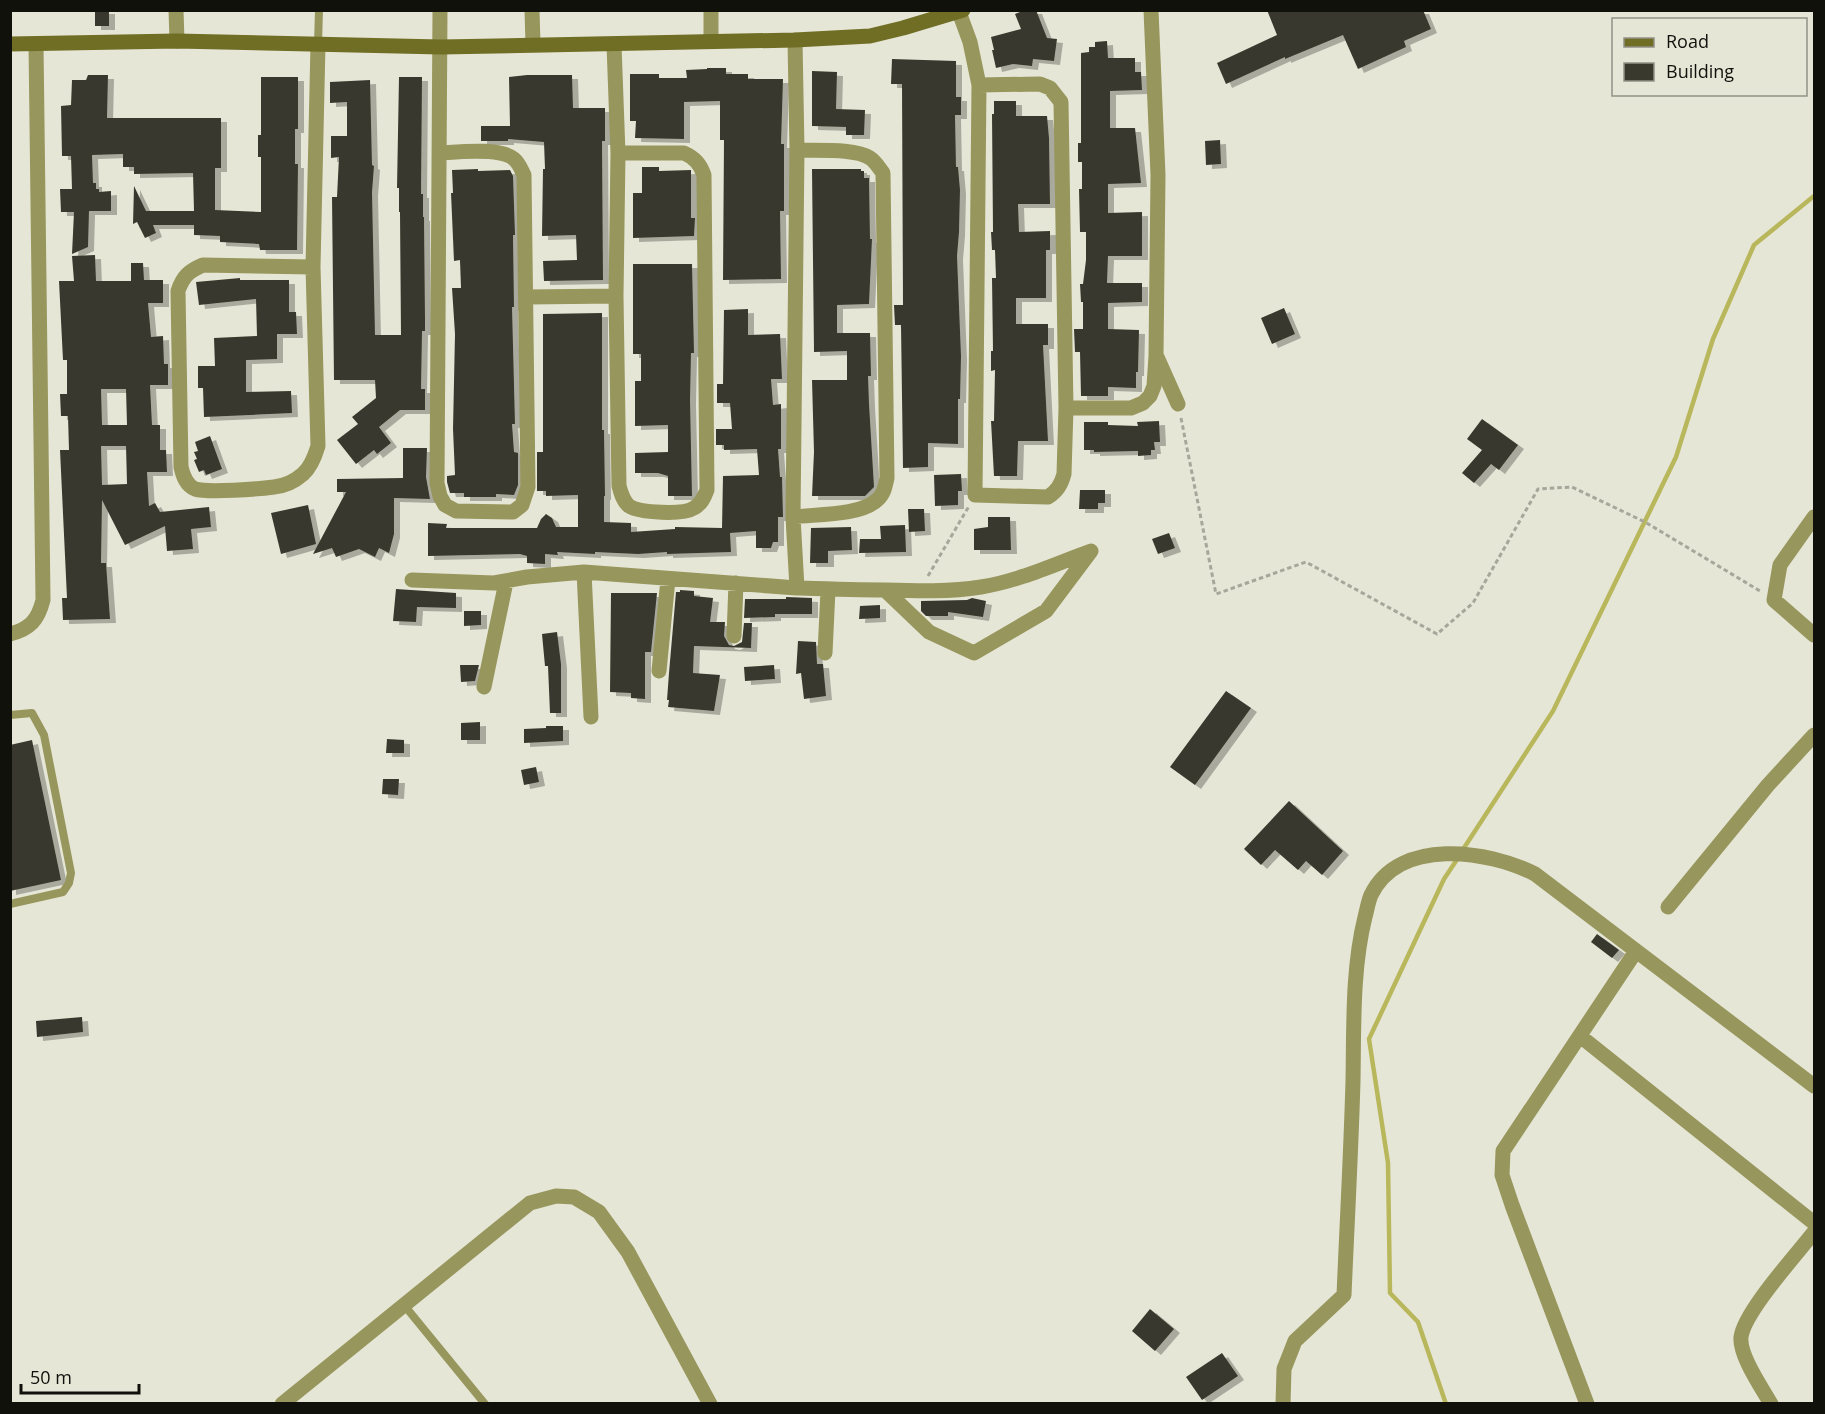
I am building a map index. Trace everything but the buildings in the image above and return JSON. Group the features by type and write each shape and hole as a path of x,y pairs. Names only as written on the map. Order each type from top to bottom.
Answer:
{"street":[{"path":"176,10 177,41"},
{"path":"440,10 437,483 445,505 456,511 513,512 522,505 528,487 524,175 513,157 504,152 440,153"},
{"path":"532,10 533,44"},
{"path":"711,10 711,40"},
{"path":"1066,408 1131,408 1143,404 1150,396 1154,386 1158,175 1151,10"},
{"path":"10,44 177,41 441,47 795,40 870,36 961,11 979,85 975,495 1048,497 1061,484 1064,474 1066,408 1061,102 1050,88 1040,84 979,85"},
{"path":"795,40 797,150 793,517 797,588"},
{"path":"10,634 22,631 33,623 39,615 43,600 36,44"},
{"path":"313,267 203,265 189,271 182,280 178,291 181,467 188,484 195,489 274,487 290,483 304,474 318,446 313,267 318,44"},
{"path":"614,45 618,153 616,296 619,486 622,497 629,505 640,510 685,512 696,507 703,500 707,490 704,175 694,158 684,153 618,153"},
{"path":"793,517 858,510 879,498 885,489 887,478 883,173 869,157 859,153 797,150"},
{"path":"527,297 616,296"},
{"path":"1156,356 1178,404"},
{"path":"1815,517 1780,565 1774,600 1815,635"},
{"path":"412,580 506,582 527,577 584,572 828,590 885,590 922,591 981,587 1016,578 1090,551 1046,610 974,653 929,632 885,590"},
{"path":"584,572 591,717"},
{"path":"659,671 668,579"},
{"path":"484,687 506,582"},
{"path":"734,636 736,584"},
{"path":"825,653 828,590"},
{"path":"1668,907 1768,785 1815,735"},
{"path":"1283,1404 1284,1369 1295,1341 1344,1295 1359,939 1371,896 1382,879 1398,866 1429,854 1473,855 1520,866 1535,874 1815,1086"},
{"path":"1587,1404 1502,1175 1503,1151 1636,951"},
{"path":"1580,1036 1815,1223"},
{"path":"282,1404 530,1203 556,1196 574,1197 599,1212 628,1252 710,1404"},
{"path":"1771,1404 1744,1354 1741,1338 1748,1317 1815,1232"}],"lane":[{"path":"318,44 320,10"},
{"path":"10,715 32,713 44,735 71,873 69,883 63,892 10,904"},
{"path":"404,1305 484,1404"}],"path":[{"path":"1178,404 1216,594 1306,562 1437,634 1473,603 1538,489 1572,487 1645,522 1774,600"},
{"path":"922,591 938,557 975,495"}],"waterway":[{"path":"1462,851 1553,711 1676,457 1713,339 1754,245 1814,196"},
{"path":"1446,1404 1418,1322 1390,1293 1388,1163 1369,1039 1444,879 1458,858"}]}
